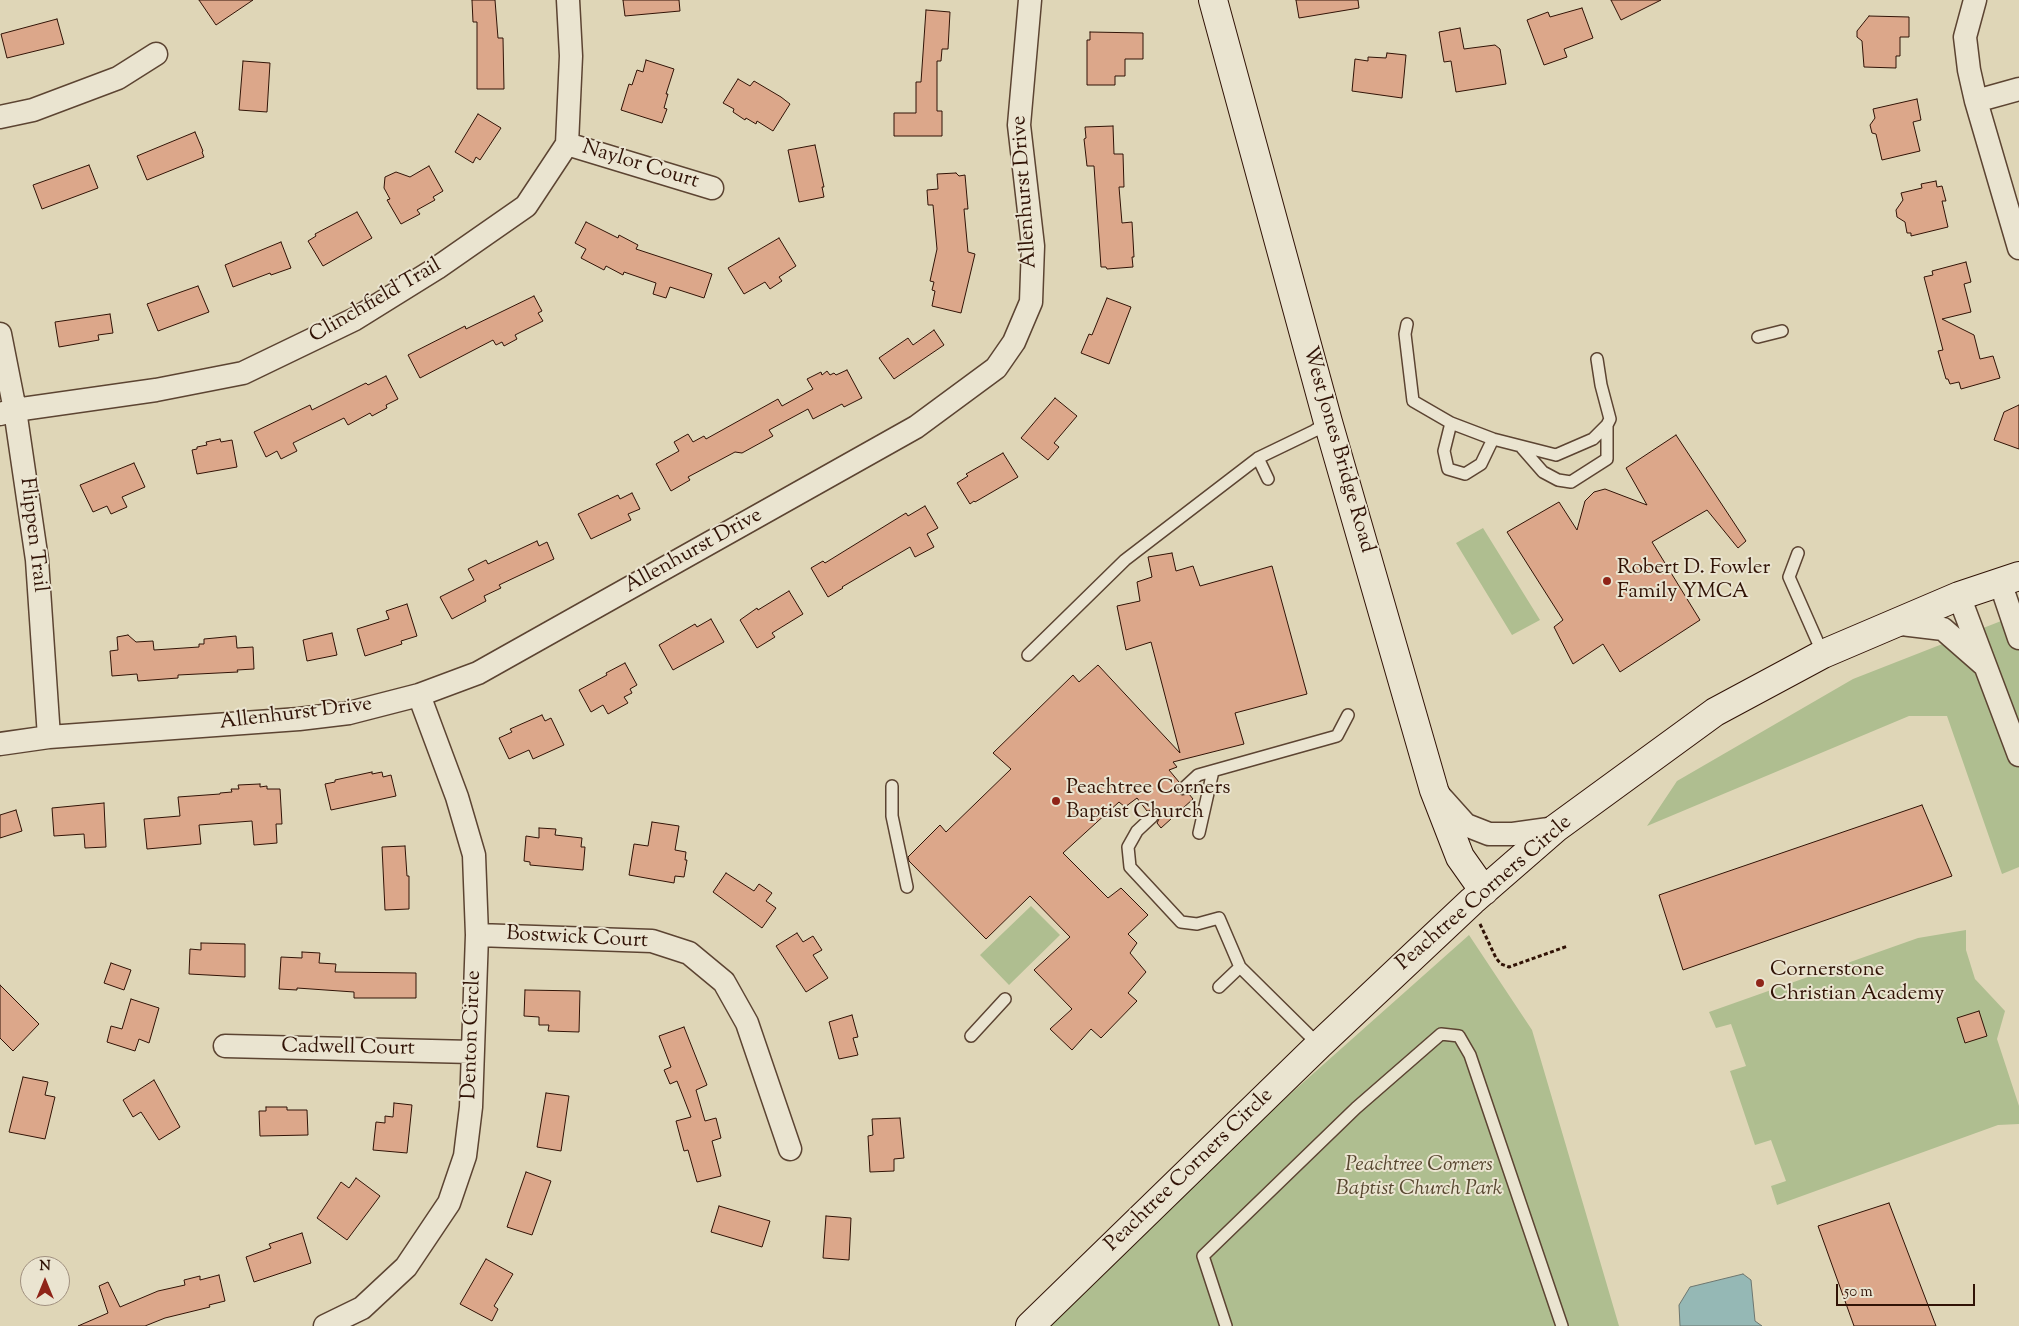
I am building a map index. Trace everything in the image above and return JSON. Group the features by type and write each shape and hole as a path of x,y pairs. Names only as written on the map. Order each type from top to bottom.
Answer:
{"street":[{"path":"567,144 570,56 568,0"},
{"name":"Allenhurst Drive","path":"0,744 49,738 299,719 349,713 419,695 478,673 916,427 996,368 1014,342 1031,302 1033,246 1018,124 1030,0"},
{"name":"West Jones Bridge Road","path":"1213,0 1328,422 1434,790 1460,857 1484,891"},
{"path":"1974,0 1965,36 1969,70 1976,101 2019,248"},
{"path":"0,117 33,110 118,78 156,54"},
{"path":"1976,101 2019,90"},
{"name":"Naylor Court","path":"567,144 712,188"},
{"name":"Clinchfield Trail","path":"8,412 156,390 243,373 252,369 355,319 437,268 526,206 567,144"},
{"name":"Flippen Trail","path":"0,334 8,412 37,560 49,738"},
{"path":"2009,579 2019,638"},
{"name":"Peachtree Corners Circle","path":"1030,1326 1319,1045 1484,891 1556,828 1715,712 1823,654 1959,596 2009,579"},
{"path":"1959,596 2019,755"},
{"path":"1893,623 1943,629 1986,666"},
{"name":"Denton Circle","path":"325,1326 362,1308 406,1267 450,1203 465,1156 471,1108 477,935 474,855 457,797 419,695"},
{"path":"1434,790 1466,825 1489,834 1513,834 1556,828"},
{"name":"Bostwick Court","path":"477,935 652,941 689,953 724,982 748,1023 790,1149"},
{"name":"Cadwell Court","path":"225,1046 472,1052"}],"lane":[{"path":"1407,324 1405,334 1413,401 1451,423 1493,440 1556,456 1592,438 1607,425"},
{"path":"1758,337 1782,331"},
{"path":"1522,448 1543,472 1558,480 1571,482 1607,459 1607,425 1610,418 1601,385 1597,359"},
{"path":"1028,655 1126,560 1258,458 1314,431 1328,422"},
{"path":"1451,423 1444,451 1448,469 1465,474 1481,464 1493,440"},
{"path":"1258,458 1268,480"},
{"path":"1798,553 1789,577 1823,654"},
{"path":"1184,788 1198,775 1337,736 1348,715"},
{"path":"1199,834 1213,771"},
{"path":"892,786 892,816 907,887"},
{"path":"1152,817 1137,831 1128,847 1130,867 1181,922 1197,924 1219,918 1240,967 1319,1045"},
{"path":"1219,987 1240,967"},
{"path":"971,1036 1005,999"},
{"path":"1226,1326 1203,1256 1356,1108 1441,1034 1459,1036 1470,1055 1562,1326"}],"path":[{"path":"1479,922 1496,958 1501,964 1509,967 1568,946"}],"green space":[{"path":"1483,528 1540,620 1512,635 1456,543"},
{"path":"2019,614 2019,867 2002,874 1947,716 1909,716 1647,826 1677,781 1853,679"},
{"path":"1031,906 1060,935 1009,985 980,955"},
{"path":"1966,930 1966,950 1975,979 2005,1011 1997,1039 2019,1106 2019,1124 1998,1125 1777,1205 1771,1186 1786,1181 1771,1140 1755,1145 1730,1071 1746,1066 1731,1024 1716,1028 1709,1012 1918,938"},
{"name":"Peachtree Corners Baptist Church Park","path":"1469,935 1532,1030 1619,1326 1037,1326 1035,1321"}],"water":[{"path":"1743,1274 1751,1280 1755,1321 1762,1326 1680,1326 1679,1305 1690,1287"}],"building":[{"path":"199,0 253,0 216,25"},
{"path":"472,0 495,0 498,38 503,38 504,89 477,89 477,22 473,22"},
{"path":"623,0 679,0 680,11 625,16"},
{"path":"1296,0 1358,0 1359,8 1299,18"},
{"path":"1611,0 1661,0 1621,20"},
{"path":"1582,8 1593,38 1564,49 1567,57 1544,65 1527,20 1548,12 1550,17"},
{"path":"926,10 950,12 948,49 942,49 941,61 937,61 937,111 942,111 942,136 894,136 894,113 916,113 916,82 921,82"},
{"path":"1869,16 1909,17 1909,37 1900,37 1900,56 1896,56 1896,68 1864,67 1862,41 1857,37 1857,31"},
{"path":"57,19 64,44 7,58 1,34"},
{"path":"1460,28 1464,49 1495,45 1500,49 1506,84 1456,92 1451,61 1444,62 1439,32"},
{"path":"1090,32 1143,33 1143,59 1125,59 1125,76 1115,76 1115,85 1087,85 1087,40 1090,40"},
{"path":"1387,53 1406,55 1402,98 1352,91 1355,59 1368,61 1368,57 1386,58"},
{"path":"646,60 674,69 666,94 668,94 664,108 667,109 662,123 621,110 629,84 632,85 637,70 643,72"},
{"path":"243,61 270,63 267,112 239,110"},
{"path":"738,79 750,86 754,81 790,104 773,131 757,121 756,124 746,118 745,120 733,112 734,109 723,103"},
{"path":"1917,99 1921,120 1913,122 1920,151 1882,160 1876,134 1872,133 1870,125 1875,118 1873,109"},
{"path":"478,114 501,128 480,160 476,157 473,163 455,152"},
{"path":"1113,126 1114,154 1123,154 1124,187 1119,187 1122,223 1132,222 1134,257 1132,257 1133,267 1107,269 1106,267 1101,267 1094,166 1087,166 1084,139 1086,138 1085,127"},
{"path":"195,132 204,157 147,180 137,156"},
{"path":"815,145 824,187 822,187 824,197 799,202 788,150"},
{"path":"89,165 98,188 42,209 33,185"},
{"path":"429,166 443,191 433,197 435,200 417,210 420,214 401,224 387,200 390,199 384,188 385,177 396,172 410,177"},
{"path":"956,173 959,176 965,175 968,209 964,209 968,252 975,254 961,313 932,306 935,291 932,290 934,282 930,281 937,249 933,205 928,205 927,190 938,189 937,174"},
{"path":"1936,181 1937,187 1942,186 1946,201 1942,201 1948,227 1911,236 1911,233 1907,233 1905,222 1897,217 1896,210 1903,200 1901,193 1922,188 1921,184"},
{"path":"357,212 372,238 323,266 308,241 316,236 315,234"},
{"path":"586,222 618,238 619,235 638,245 636,249 712,274 704,298 670,287 666,298 653,294 656,283 624,272 623,275 606,266 604,270 581,258 586,249 575,243"},
{"path":"779,238 796,266 779,277 782,281 770,289 765,282 744,294 728,268"},
{"path":"281,242 291,268 271,275 270,273 233,287 225,265"},
{"path":"1966,262 1971,282 1964,284 1971,312 1942,319 1974,335 1980,359 1993,356 2000,378 1961,389 1959,382 1950,384 1948,379 1946,379 1938,351 1943,350 1924,277 1933,275 1932,271"},
{"path":"198,286 209,312 158,331 147,304"},
{"path":"534,296 542,311 538,313 543,321 515,335 517,339 504,346 502,342 496,345 493,340 420,378 408,355 465,326 466,329"},
{"path":"1107,298 1131,307 1109,364 1081,353 1089,334 1092,335"},
{"path":"110,314 113,333 98,335 99,340 59,347 55,322"},
{"path":"934,330 944,345 894,379 879,358 908,338 913,345"},
{"path":"847,370 862,398 844,407 842,404 813,419 808,409 769,430 773,436 742,453 735,452 688,477 690,480 671,491 656,464 679,451 674,442 688,434 693,442 704,436 706,439 778,399 782,406 813,389 807,379 821,372 822,375 827,371 830,375 834,373 836,375"},
{"path":"386,376 398,399 386,405 387,408 372,416 370,413 348,425 344,418 293,443 297,451 281,459 277,451 266,457 254,432 310,405 312,410 366,383 368,385"},
{"path":"1055,398 1077,416 1054,443 1059,447 1048,460 1021,438"},
{"path":"2019,405 2019,449 1994,440 2004,412"},
{"name":"Robert D. Fowler Family YMCA","path":"1676,435 1746,541 1738,548 1707,510 1652,542 1700,620 1620,672 1603,644 1573,664 1554,627 1563,620 1507,532 1559,502 1577,530 1585,501 1594,492 1605,489 1647,505 1626,468"},
{"path":"220,439 221,442 232,440 237,467 197,474 192,450 207,445 206,442"},
{"path":"1003,453 1018,477 970,504 957,483 968,476 966,474"},
{"path":"134,463 145,487 122,497 127,507 111,514 107,506 93,512 80,485"},
{"path":"632,493 640,509 628,514 631,520 591,539 578,514 618,495 620,499"},
{"path":"925,506 938,528 927,534 934,547 915,557 910,547 828,597 811,568 823,561 825,563 906,513 908,516"},
{"path":"537,541 539,546 547,542 554,559 499,585 501,588 484,596 486,601 452,619 440,597 474,580 468,569 486,560 488,564"},
{"name":"Peachtree Corners Baptist Church","path":"1172,553 1176,571 1193,566 1200,586 1272,566 1307,694 1235,713 1244,744 1173,762 1177,767 1169,770 1179,782 1177,786 1178,793 1182,795 1189,794 1193,799 1161,828 1157,823 1159,819 1158,812 1154,810 1147,811 1137,798 1125,807 1119,802 1063,853 1108,898 1121,888 1148,915 1128,934 1137,943 1130,953 1146,972 1128,993 1137,1001 1101,1038 1091,1029 1072,1050 1050,1029 1072,1009 1034,970 1070,937 1030,896 986,939 909,861 908,857 940,825 946,832 1011,769 993,753 1073,675 1079,682 1098,665 1180,753 1151,642 1126,650 1117,606 1140,601 1137,582 1152,577 1148,557"},
{"path":"789,591 803,614 772,633 775,637 757,648 740,620 757,608 758,610"},
{"path":"407,604 417,636 401,641 402,644 365,656 357,629 389,619 386,611"},
{"path":"711,619 724,642 673,670 659,645 695,624 697,627"},
{"path":"332,633 337,655 307,661 303,640"},
{"path":"128,635 136,642 153,641 154,650 199,647 199,644 204,644 204,639 236,636 237,648 253,647 254,669 237,670 238,672 178,675 178,678 138,681 137,674 112,676 110,651 118,650 117,637"},
{"path":"625,663 637,685 630,689 632,693 624,697 628,703 608,714 603,705 591,712 579,690"},
{"path":"542,715 545,721 551,718 564,745 533,759 529,750 509,759 499,738 512,732 510,729"},
{"path":"372,772 372,774 382,772 383,777 391,775 396,796 331,810 325,784"},
{"path":"260,784 260,787 267,786 267,789 280,789 282,824 276,824 277,843 254,845 252,821 199,825 201,844 147,849 144,819 180,816 178,797 220,794 232,792 231,789 239,789 238,785"},
{"path":"104,803 106,847 85,848 84,834 54,836 52,808"},
{"path":"1922,805 1952,876 1683,970 1659,895"},
{"path":"16,810 22,831 0,838 0,815"},
{"path":"652,822 679,826 675,850 686,852 685,860 687,860 684,877 675,876 674,883 629,875 634,844 648,846"},
{"path":"539,828 556,829 555,835 582,838 581,847 585,847 583,870 530,865 530,862 524,861 526,836 539,838"},
{"path":"405,846 407,876 409,876 409,909 385,910 382,847"},
{"path":"726,873 754,891 759,884 772,893 766,901 776,908 762,928 713,892"},
{"path":"797,933 803,942 813,936 822,950 813,955 828,978 806,992 776,946"},
{"path":"201,943 245,944 245,977 189,974 190,949 201,950"},
{"path":"302,952 320,953 319,963 336,964 335,972 416,973 416,998 354,998 354,992 297,988 297,990 279,989 281,957 302,958"},
{"path":"111,963 131,970 124,990 104,983"},
{"path":"0,985 39,1024 13,1051 0,1038"},
{"path":"525,990 580,991 579,1032 548,1031 549,1025 539,1025 539,1017 524,1016"},
{"path":"131,999 159,1008 149,1043 139,1039 135,1051 107,1042 111,1026 122,1029"},
{"path":"1979,1011 1987,1036 1965,1043 1957,1018"},
{"path":"852,1015 858,1037 853,1038 858,1055 839,1059 829,1022"},
{"path":"684,1027 707,1085 696,1090 705,1121 716,1118 721,1138 712,1141 721,1176 697,1182 688,1150 684,1151 676,1121 691,1117 677,1081 670,1084 664,1070 671,1067 659,1036"},
{"path":"23,1077 48,1082 45,1095 55,1097 45,1139 9,1132"},
{"path":"154,1080 180,1127 159,1140 141,1112 133,1117 123,1100"},
{"path":"546,1093 569,1096 561,1151 537,1147"},
{"path":"394,1103 412,1105 407,1153 373,1150 376,1122 385,1123 385,1116 393,1117"},
{"path":"266,1107 287,1107 287,1110 307,1110 308,1135 260,1136 259,1111 266,1111"},
{"path":"900,1118 904,1158 894,1159 894,1171 870,1172 868,1136 873,1135 872,1119"},
{"path":"526,1172 551,1181 532,1235 507,1227"},
{"path":"356,1178 380,1196 347,1240 317,1218 341,1182 349,1188"},
{"path":"1889,1203 1936,1326 1854,1326 1818,1226"},
{"path":"719,1206 770,1221 762,1247 711,1232"},
{"path":"826,1216 851,1218 849,1260 823,1258"},
{"path":"302,1233 311,1263 254,1282 246,1257 271,1248 269,1244"},
{"path":"486,1259 513,1274 494,1306 498,1309 492,1321 460,1304"},
{"path":"219,1275 225,1301 209,1305 210,1307 165,1318 145,1326 78,1326 108,1313 99,1286 108,1282 120,1307 158,1291 185,1285 184,1280 200,1276 200,1280"}],"place":[{"name":"Robert D. Fowler Family YMCA","path":"1607,581"},
{"name":"Peachtree Corners Baptist Church","path":"1056,801"},
{"name":"Cornerstone Christian Academy","path":"1760,983"}]}
